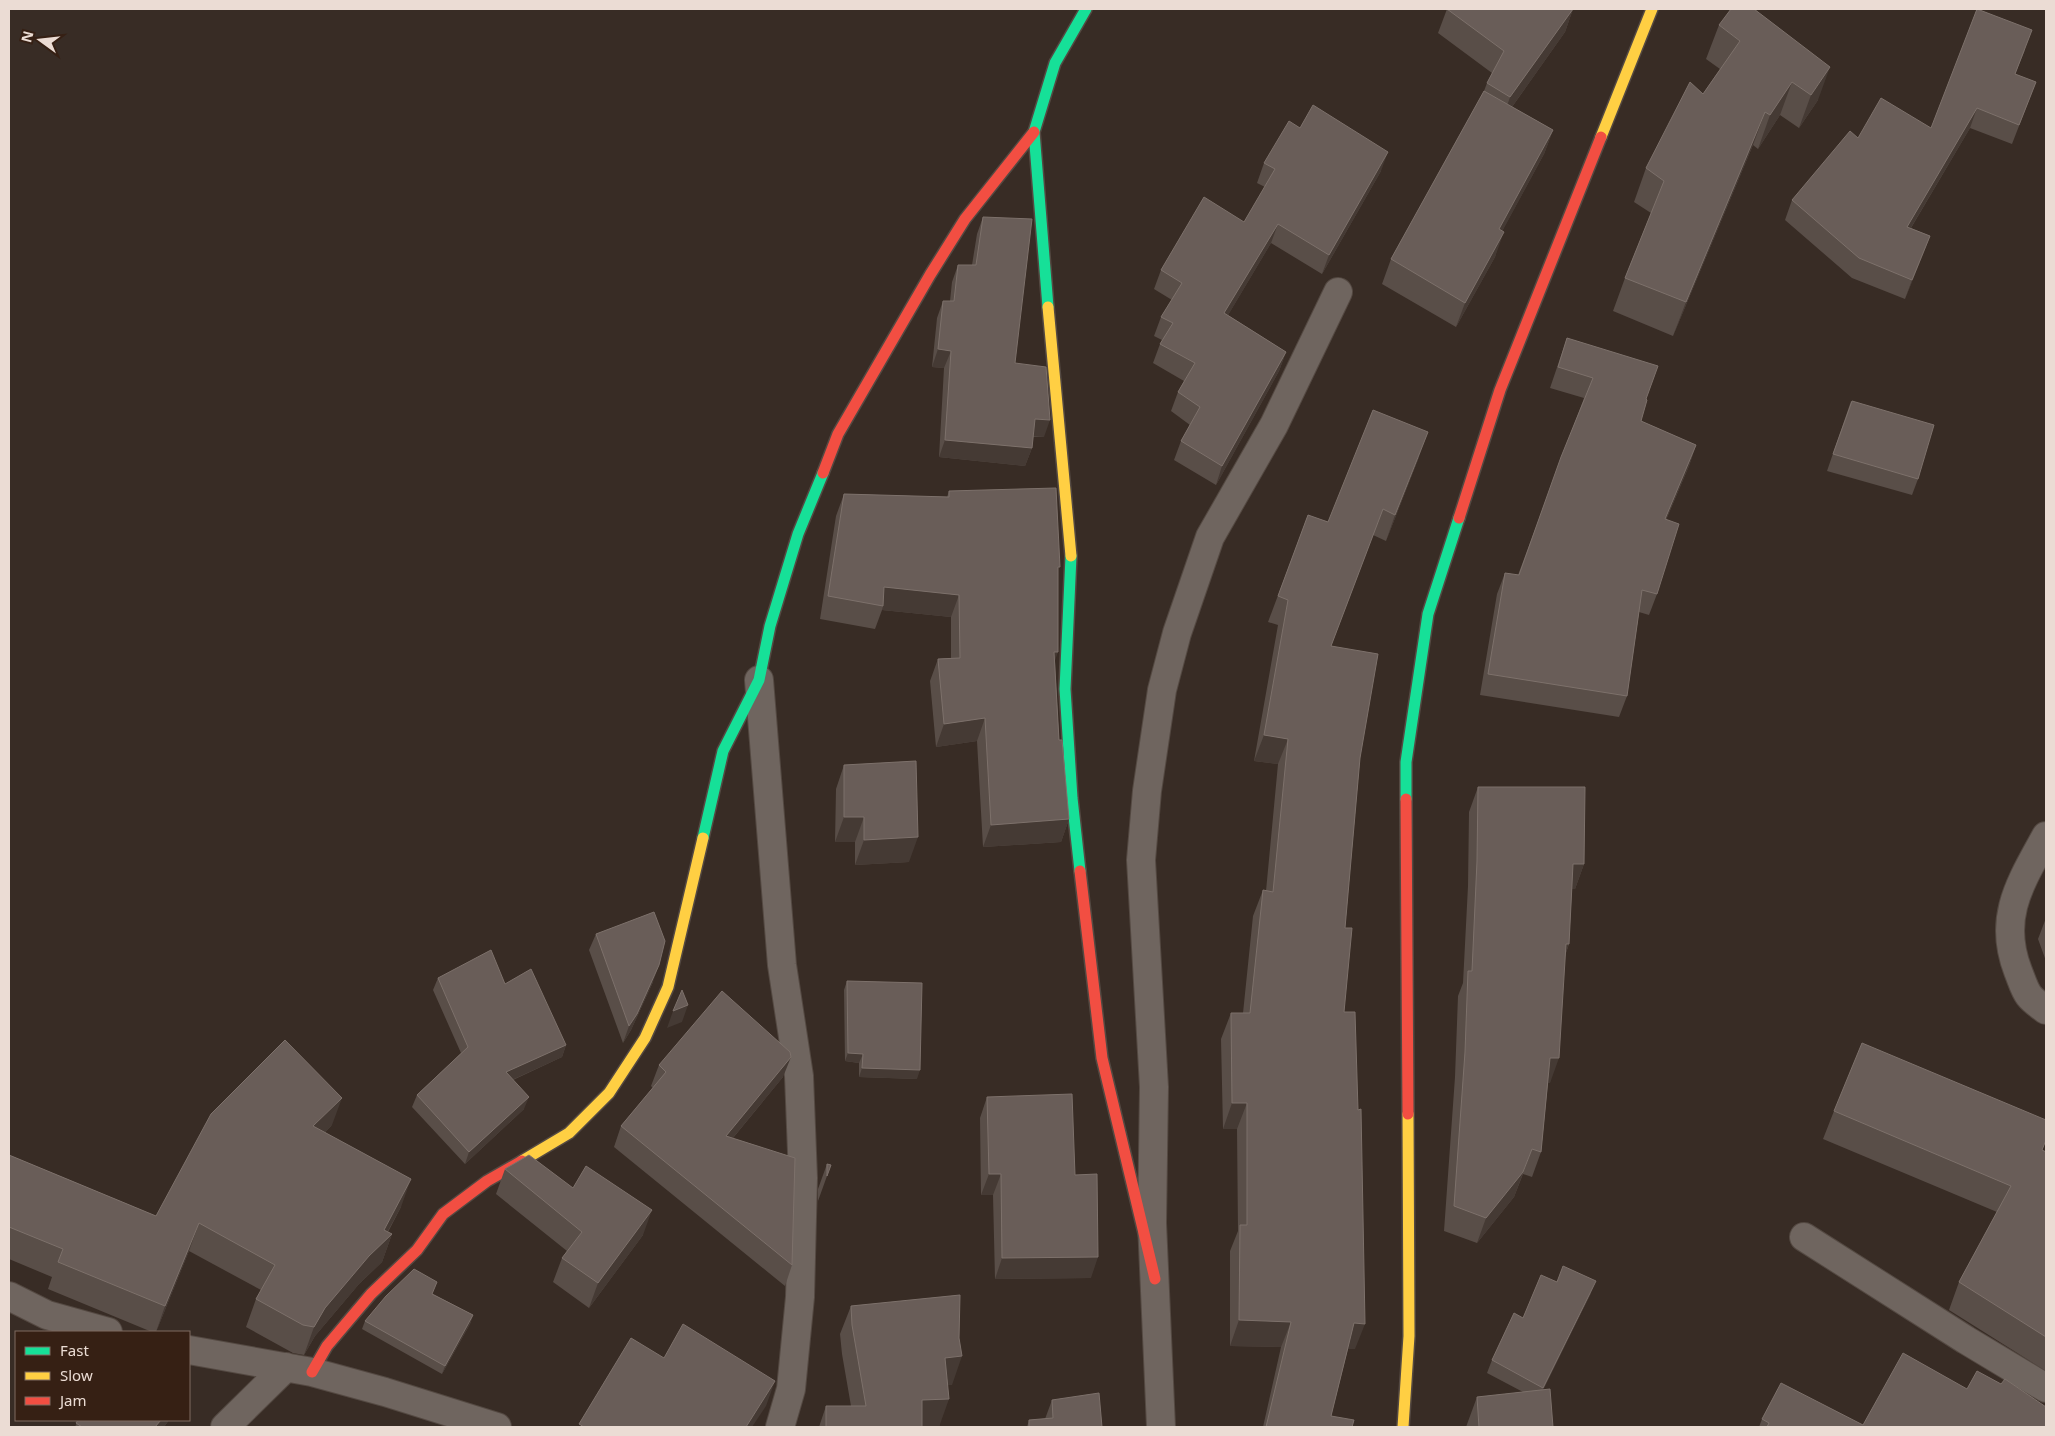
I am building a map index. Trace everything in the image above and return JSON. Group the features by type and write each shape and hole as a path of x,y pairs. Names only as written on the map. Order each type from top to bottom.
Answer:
{"street":[{"path":"1086,9 1055,63 1034,132 1045,277 1072,562 1065,689 1072,798 1102,1058 1155,1279"},
{"path":"1403,1427 1409,1336 1406,762 1428,614 1500,390 1652,9"},
{"path":"225,1427 327,1346 371,1294 417,1250 443,1214 487,1181 569,1133 609,1093 645,1038 668,987 723,751 759,680 770,626 798,534 838,434 930,275 965,220 1034,132"},
{"path":"1161,1427 1152,1222 1154,1087 1141,860 1147,791 1162,690 1177,633 1210,537 1274,425 1338,292"},
{"path":"759,680 782,965 799,1076 803,1178 800,1297 791,1389 780,1427"},
{"path":"2046,836 2021,883 2009,920 2013,958 2028,998 2046,1010"},
{"path":"1804,1237 1966,1340 2046,1388"},
{"path":"9,1296 47,1315 104,1331"},
{"path":"1409,1336 1416,1400"},
{"path":"190,1350 299,1370 385,1392 496,1427"}],"building":[{"path":"1447,9 1573,9 1510,97 1487,83 1504,51"},
{"path":"1731,9 1754,9 1830,67 1811,95 1792,82 1770,115 1765,112 1686,302 1625,278 1664,181 1646,168 1690,82 1703,94 1740,41 1719,25"},
{"path":"1977,9 2032,30 2015,74 2036,82 2019,125 1977,108 1907,227 1930,236 1912,280 1859,258 1792,200 1850,131 1858,138 1881,98 1931,128"},
{"path":"1484,91 1553,130 1499,229 1504,232 1465,303 1391,259"},
{"path":"1313,105 1388,152 1329,255 1278,224 1224,313 1286,352 1222,466 1181,441 1200,407 1178,392 1195,363 1160,344 1173,323 1161,317 1182,283 1161,270 1204,197 1244,222 1275,169 1264,163 1289,121 1300,128"},
{"path":"983,217 1032,219 1015,363 1046,367 1050,420 1035,419 1032,448 945,440 951,351 938,349 943,301 954,301 958,265 976,265"},
{"path":"1567,338 1658,366 1646,399 1641,421 1696,445 1665,519 1679,524 1657,594 1642,590 1627,696 1488,674 1505,573 1519,575 1561,457 1593,378 1558,367"},
{"path":"1852,401 1934,425 1918,479 1833,454"},
{"path":"1373,410 1428,432 1395,515 1383,509 1331,646 1378,654 1360,758 1345,928 1352,928 1344,1012 1355,1012 1358,1110 1361,1109 1365,1324 1354,1323 1331,1416 1354,1420 1352,1427 1266,1427 1291,1322 1239,1320 1240,1225 1247,1225 1247,1103 1232,1103 1231,1013 1250,1013 1263,890 1273,892 1288,739 1264,735 1288,600 1278,596 1308,515 1328,522"},
{"path":"1056,488 1060,567 1058,567 1058,652 1054,652 1059,740 1062,740 1069,819 991,825 985,718 944,724 938,659 960,658 959,595 884,587 883,606 828,596 844,494 949,497 949,491"},
{"path":"916,761 918,837 864,840 864,817 844,817 844,765"},
{"path":"1478,787 1585,787 1584,864 1573,864 1569,944 1566,944 1559,1058 1550,1058 1541,1152 1532,1149 1523,1172 1486,1218 1454,1206 1465,1052 1468,971 1472,971"},
{"path":"654,912 665,941 659,965 637,1014 629,1026 596,934"},
{"path":"491,950 505,984 531,969 566,1045 506,1072 529,1097 469,1152 417,1095 468,1047 438,978"},
{"path":"847,981 922,983 920,1070 862,1068 863,1054 848,1053"},
{"path":"682,990 688,1005 673,1011"},
{"path":"722,991 790,1052 791,1057 726,1136 795,1158 792,1265 621,1126 666,1072 659,1065"},
{"path":"285,1040 342,1098 313,1126 411,1179 384,1230 392,1234 369,1256 325,1308 314,1327 303,1325 256,1299 275,1265 199,1223 165,1306 58,1262 63,1249 9,1227 9,1155 156,1216 211,1114"},
{"path":"1862,1043 2046,1120 2046,1140 2042,1150 2046,1152 2046,1337 1959,1282 2011,1186 1834,1111"},
{"path":"1072,1094 1075,1175 1097,1174 1098,1257 1002,1258 1001,1174 989,1174 987,1097"},
{"path":"529,1155 573,1188 586,1166 652,1210 598,1283 562,1258 582,1232 505,1169"},
{"path":"827,1164 831,1165 827,1176"},
{"path":"1563,1266 1596,1281 1543,1388 1492,1360 1514,1313 1523,1318 1541,1275 1557,1282"},
{"path":"414,1269 437,1282 432,1294 473,1315 445,1366 365,1321 386,1296"},
{"path":"960,1295 959,1338 962,1356 945,1358 949,1399 922,1400 922,1427 826,1427 826,1406 866,1406 852,1325 851,1306"},
{"path":"683,1324 775,1381 746,1427 584,1427 579,1424 631,1338 664,1358"},
{"path":"1903,1353 1967,1389 1977,1371 2001,1384 2005,1379 2046,1407 2046,1427 1767,1427 1769,1423 1762,1419 1781,1383 1863,1425"},
{"path":"1550,1389 1553,1427 1479,1427 1477,1397"},
{"path":"1099,1393 1102,1427 1029,1427 1029,1420 1053,1418 1052,1400"},
{"path":"77,1421 160,1421 155,1427 82,1427 76,1423"}],"traffic: fast":[{"path":"1048,307 1034,132 1055,63 1086,9"},
{"path":"703,838 723,751 759,680 770,626 798,534 823,473"},
{"path":"1406,799 1406,762 1428,614 1459,518"},
{"path":"1071,556 1065,689 1072,798 1080,871"}],"traffic: slow":[{"path":"1601,137 1652,9"},
{"path":"1048,307 1071,556"},
{"path":"522,1161 569,1133 609,1093 645,1038 668,987 703,838"},
{"path":"1403,1427 1409,1336 1408,1114"}],"traffic: jam":[{"path":"823,473 838,434 930,275 965,219 1034,132"},
{"path":"1459,518 1500,390 1601,137"},
{"path":"1406,799 1408,1114"},
{"path":"1080,871 1102,1058 1155,1279"},
{"path":"312,1372 327,1346 371,1294 417,1250 443,1214 487,1181 522,1161"}]}
